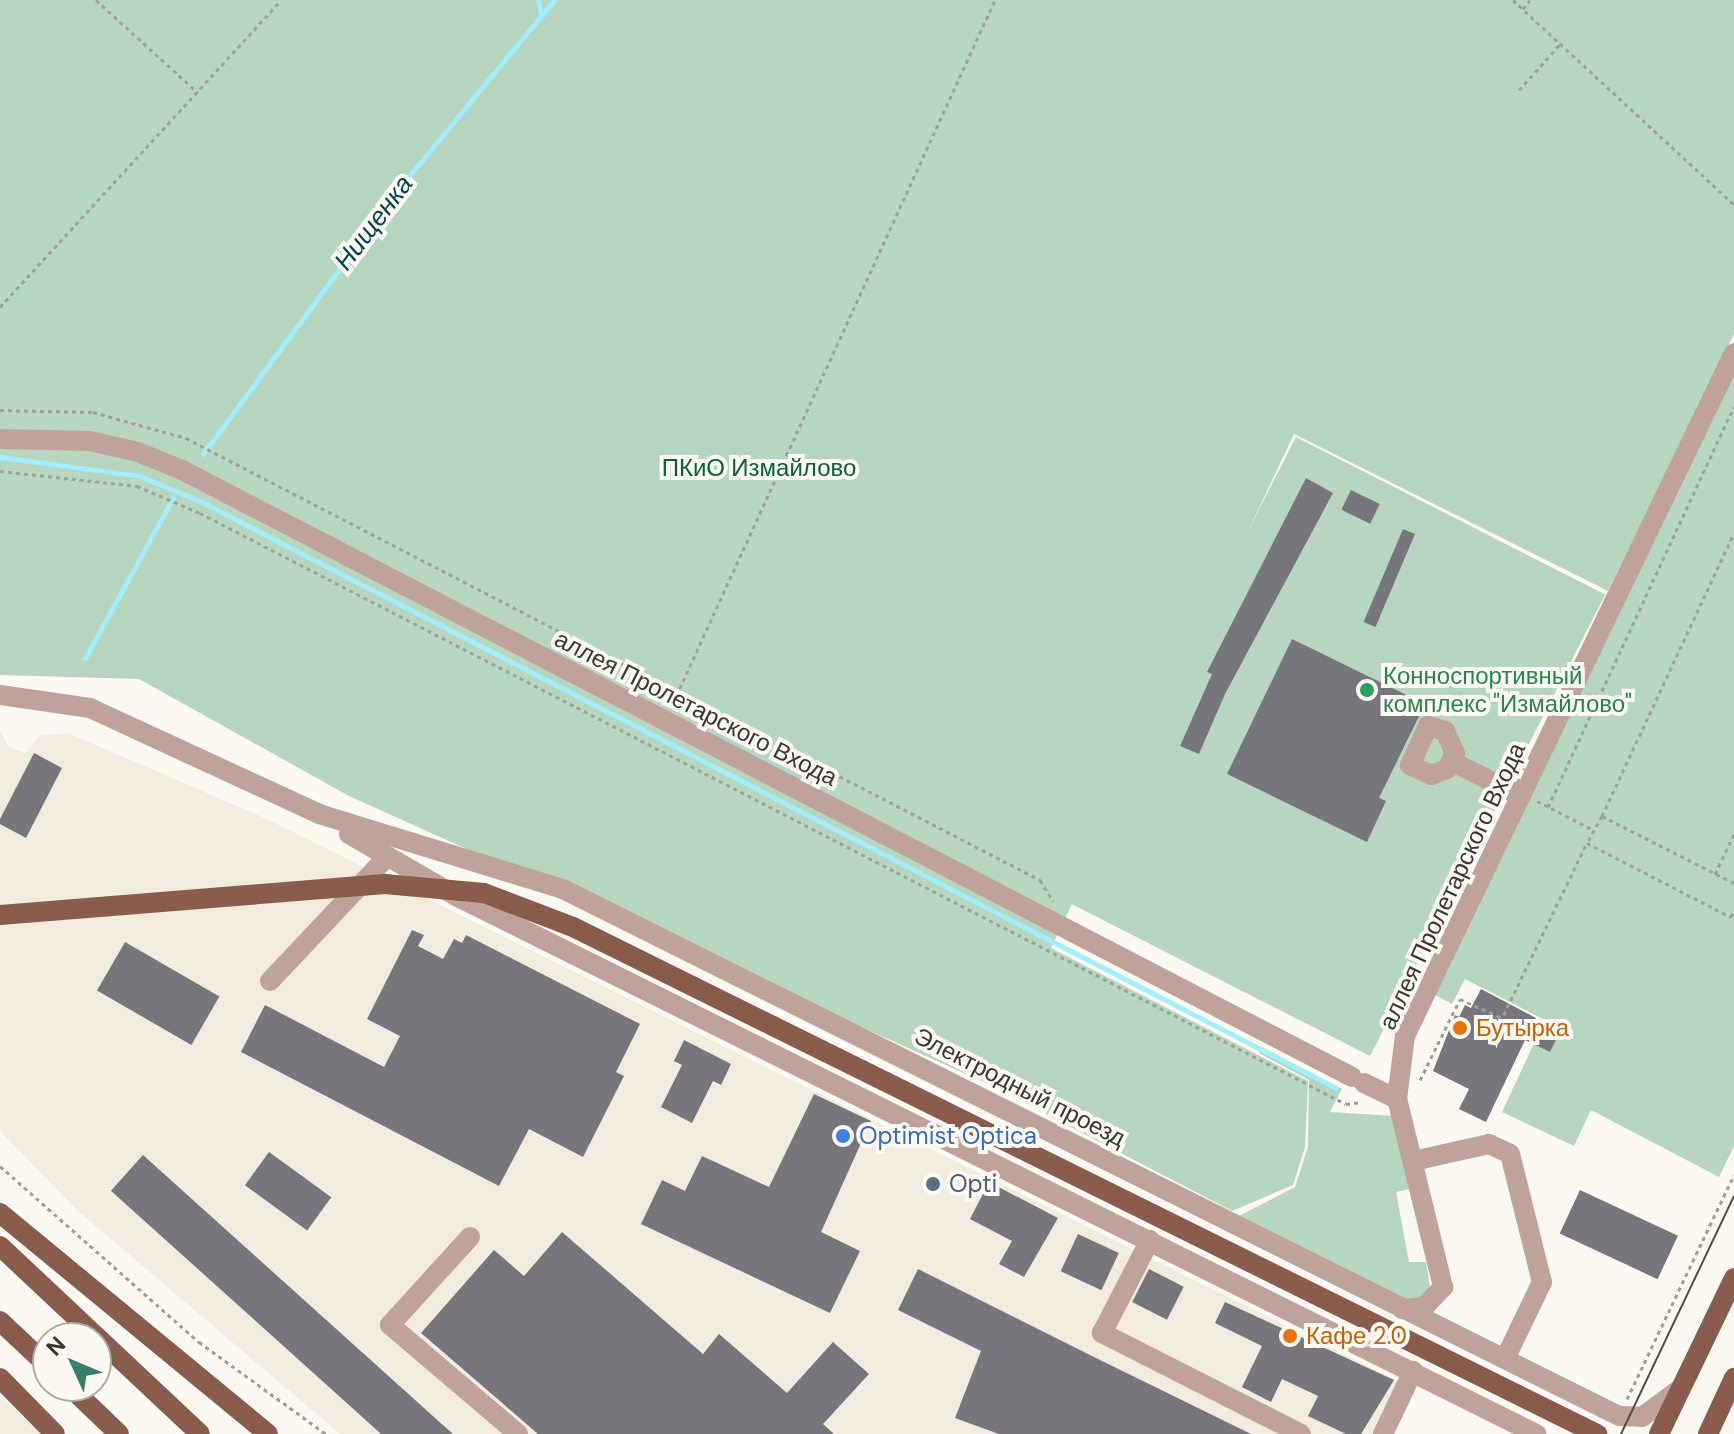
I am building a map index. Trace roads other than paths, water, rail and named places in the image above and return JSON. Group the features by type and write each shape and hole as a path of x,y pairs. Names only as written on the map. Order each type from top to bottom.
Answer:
{"main road":[{"path":"0,915 421,883 516,903 1597,1434"},
{"path":"0,1213 268,1434"},
{"path":"0,1246 200,1434"},
{"path":"1659,1434 1734,1278"},
{"path":"0,1321 32,1351"},
{"path":"0,1378 55,1434"},
{"path":"1708,1434 1734,1378"},
{"path":"86,1402 119,1434"}],"street":[{"name":"аллея Пролетарского Входа","path":"1402,1309 1424,1307 1443,1287 1397,1099 1405,1036 1526,797 1734,353"},
{"name":"аллея Пролетарского Входа","path":"0,439 90,441 138,452 182,470 1397,1099"},
{"name":"Электродный проезд","path":"0,695 57,701 119,719 319,814 416,847 535,877 875,1043 1402,1309 1629,1418 1661,1407 1680,1389"},
{"path":"1453,762 1526,797"},
{"name":"Электродный проезд","path":"319,814 386,858 1536,1434"},
{"path":"270,981 386,858"},
{"path":"856,1091 880,1084 891,1067 890,1058 875,1043"},
{"path":"1413,1161 1489,1144 1510,1154 1542,1282 1505,1359"},
{"path":"1128,1230 1121,1219 1121,1197 1139,1183 1152,1184"},
{"path":"470,1237 390,1325 518,1434"},
{"path":"1150,1240 1102,1333 1301,1434"},
{"path":"1383,1434 1413,1371"}],"waterway":[{"path":"538,0 542,17"},
{"name":"Нищенка","path":"203,454 400,187 554,0"},
{"path":"0,457 140,476 202,502 1336,1088"},
{"name":"Нищенка","path":"85,658 173,498"}],"tram line":[{"path":"1621,1434 1734,1196"}],"place":[{"name":"Конноспортивный комплекс \"Измайлово\"","path":"1367,690"},
{"name":"Бутырка","path":"1460,1028"},
{"name":"Optimist Optica","path":"843,1136"},
{"name":"Opti","path":"933,1184"},
{"name":"Кафе 2.0","path":"1290,1336"}],"park label":[{"name":"ПКиО Измайлово","path":"759,468"}]}
